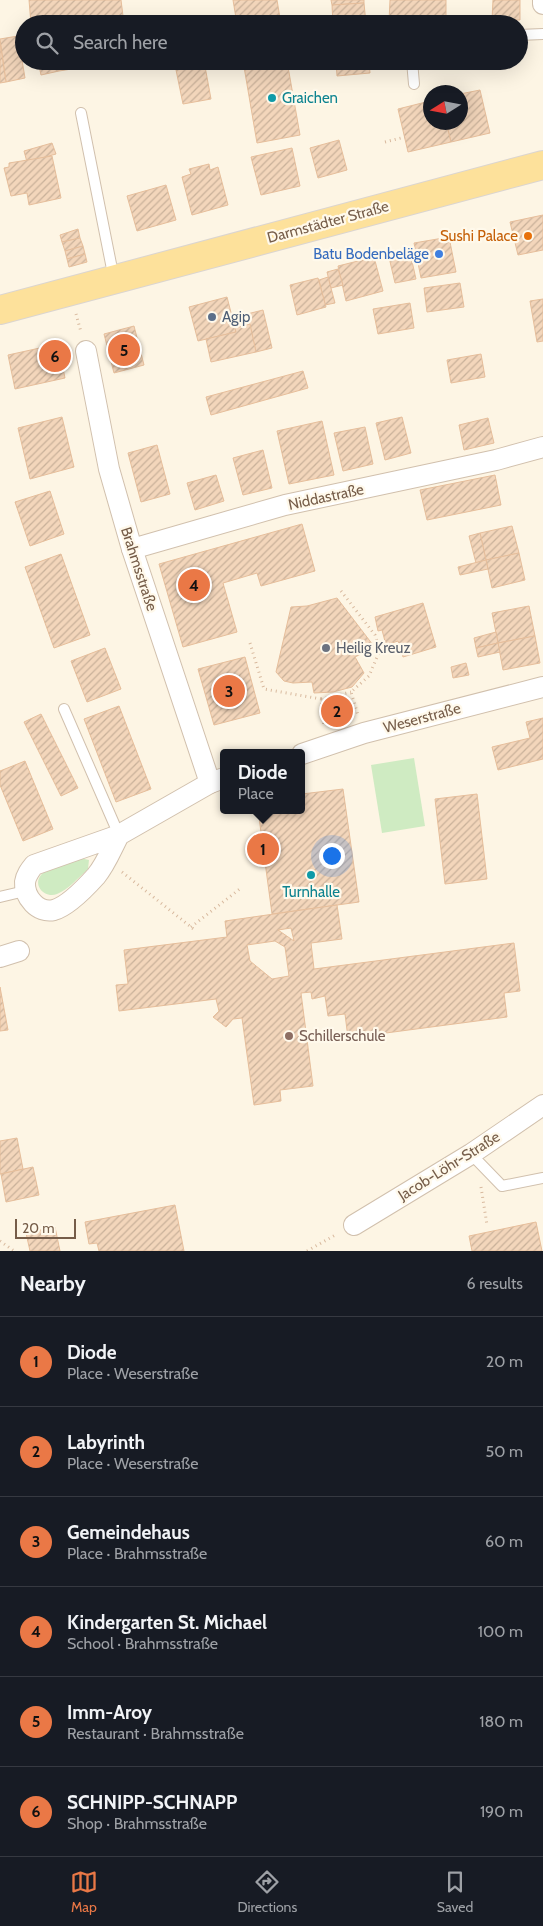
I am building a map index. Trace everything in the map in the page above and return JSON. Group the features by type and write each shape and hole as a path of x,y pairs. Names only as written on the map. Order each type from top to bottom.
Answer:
{"main road":[{"name":"Darmstädter Straße","path":"0,310 543,165"}],"street":[{"name":"Brahmsstraße","path":"86,351 109,469 132,549 217,780"},
{"name":"Niddastraße","path":"132,549 285,505 543,447"},
{"name":"Weserstraße","path":"305,753 364,733 543,687"},
{"path":"120,835 97,875 67,903 54,910 48,910 38,907 31,902 25,891 25,880 34,865 120,835 217,780"},
{"path":"0,957 19,951"},
{"name":"Jacob-Löhr-Straße","path":"354,1224 471,1154 543,1106"}],"lane":[{"path":"528,35 543,34"},
{"path":"413,70 414,84"},
{"path":"81,113 114,280"},
{"path":"64,709 120,835"},
{"path":"0,897 25,891"},
{"path":"471,1154 502,1186 543,1178"}],"path":[{"path":"385,142 405,137"},
{"path":"250,643 264,689 320,699 351,692 369,676 380,650 374,635 341,591"},
{"path":"351,692 364,733"},
{"path":"320,699 327,747"},
{"path":"106,859 196,931"},
{"path":"191,927 241,888"},
{"path":"487,1225 480,1182 490,1174"},
{"path":"307,1251 354,1224"},
{"path":"0,1241 14,1251"}],"green space":[{"path":"414,758 425,826 382,833 371,765"},
{"path":"80,858 89,860 88,869 61,892 49,895 39,887 39,879 45,872"}],"building":[{"path":"29,0 121,0 123,15 30,15"},
{"path":"233,0 277,0 280,15 236,15"},
{"path":"331,0 364,0 364,3 332,5"},
{"path":"390,0 446,0 446,15 389,15"},
{"path":"493,0 520,0 520,15 492,15"},
{"path":"364,3 365,15 333,15 332,5"},
{"path":"15,36 15,70 24,70 25,78 6,82 0,39"},
{"path":"0,42 6,82 0,83"},
{"path":"40,70 59,70 59,71 41,75"},
{"path":"176,70 206,70 211,99 183,104"},
{"name":"Graichen","path":"245,70 289,70 300,135 257,143"},
{"path":"337,70 370,70 370,73 337,76"},
{"path":"480,90 490,133 451,142 448,130 468,130 468,92"},
{"path":"423,103 423,130 448,130 451,142 408,152 398,109"},
{"path":"339,140 347,170 318,178 310,148"},
{"path":"52,143 56,154 27,162 24,151"},
{"path":"292,148 300,186 261,195 251,157"},
{"path":"52,156 61,198 29,205 27,193 11,196 4,168 9,167 9,163"},
{"path":"209,164 210,170 218,167 228,205 192,215 182,177 191,174 189,169"},
{"path":"166,185 176,220 137,231 127,196"},
{"name":"Sushi Palace","path":"543,215 543,250 518,255 510,222"},
{"path":"78,229 80,238 62,242 60,235"},
{"path":"449,237 456,272 421,278 414,243"},
{"path":"80,238 83,246 65,251 62,242"},
{"path":"83,246 85,254 67,259 65,251"},
{"path":"409,248 416,279 395,283 388,253"},
{"path":"85,254 87,262 69,267 67,259"},
{"path":"374,257 383,291 346,301 338,266"},
{"path":"338,269 343,285 331,288 327,272"},
{"path":"328,277 335,303 325,305 319,280"},
{"path":"318,278 326,307 297,315 290,285"},
{"path":"460,283 464,307 427,312 424,288"},
{"name":"Agip","path":"227,297 236,332 198,341 189,307"},
{"path":"543,299 543,341 537,342 530,301"},
{"path":"410,303 414,328 378,334 373,309"},
{"path":"263,310 272,348 256,352 247,314"},
{"path":"250,324 256,352 211,362 206,339 236,332 235,328"},
{"path":"134,326 144,365 114,373 104,334"},
{"path":"58,344 65,378 15,389 8,355"},
{"path":"481,354 485,377 451,383 447,360"},
{"path":"303,371 308,388 211,415 206,397"},
{"path":"62,417 74,467 30,479 18,428"},
{"path":"402,417 411,453 385,460 376,423"},
{"path":"488,418 494,443 464,450 459,425"},
{"path":"322,421 334,475 289,484 277,431"},
{"path":"365,427 373,464 343,471 334,433"},
{"path":"157,445 170,494 141,502 128,453"},
{"path":"263,450 272,488 243,495 233,458"},
{"path":"216,475 224,501 195,510 187,483"},
{"path":"495,475 501,505 427,520 420,490"},
{"path":"50,491 64,534 30,546 15,502"},
{"path":"302,524 315,571 261,586 257,573 223,583 237,632 183,647 159,564"},
{"path":"512,526 519,553 486,560 480,533"},
{"path":"480,533 486,560 476,563 469,536"},
{"path":"519,553 525,580 492,588 486,560"},
{"path":"61,554 90,635 54,648 25,567"},
{"path":"486,560 488,569 460,575 458,567"},
{"name":"Heilig Kreuz","path":"337,598 373,645 367,651 355,657 364,673 352,687 333,692 314,693 312,682 293,683 284,681 276,672 291,607 307,606"},
{"path":"423,603 436,647 403,657 398,641 386,645 382,630 378,631 375,617"},
{"path":"529,606 535,636 498,643 492,613"},
{"path":"496,632 498,643 476,648 474,638"},
{"path":"535,636 540,663 503,670 498,643"},
{"path":"498,643 500,652 478,657 476,648"},
{"path":"105,648 121,689 87,702 71,661"},
{"path":"245,657 260,713 214,725 198,669"},
{"path":"466,663 469,675 453,678 451,667"},
{"path":"119,706 151,789 116,802 84,719"},
{"path":"41,714 78,788 61,796 24,722"},
{"path":"543,718 543,759 498,770 492,747 530,738 526,722"},
{"path":"25,761 53,829 23,841 0,785 0,771"},
{"name":"Turnhalle","path":"343,789 359,902 272,914 259,814 305,814 305,794"},
{"path":"477,794 487,879 445,884 435,799"},
{"path":"337,905 342,939 311,943 314,969 514,943 520,991 504,993 507,1017 348,1038 345,1014 328,1016 325,996 312,999 311,992 301,993 313,1086 280,1090 281,1101 254,1105 242,1018 233,1019 226,1027 213,1017 219,1011 216,999 119,1011 116,985 128,984 124,950 227,937 225,921","holes":["291,928 294,941 278,930","275,941 285,947 289,976 272,979 250,961 247,945"]},
{"path":"0,987 8,1030 0,1031"},
{"path":"17,1138 23,1169 0,1174 0,1141"},
{"path":"33,1167 39,1195 6,1202 1,1174"},
{"path":"175,1205 184,1251 99,1251 97,1243 89,1244 85,1222"},
{"path":"536,1222 542,1251 472,1251 469,1236"},
{"path":"55,1227 60,1251 30,1251 26,1233"}],"place":[{"name":"Graichen","path":"272,98"},
{"name":"Sushi Palace","path":"528,236"},
{"name":"Batu Bodenbeläge","path":"439,254"},
{"name":"Agip","path":"212,317"},
{"name":"Imm-Aroy","path":"124,350"},
{"name":"SCHNIPP-SCHNAPP","path":"55,356"},
{"name":"Kindergarten St. Michael","path":"194,585"},
{"name":"Heilig Kreuz","path":"326,648"},
{"name":"Gemeindehaus","path":"229,691"},
{"name":"Labyrinth","path":"337,711"},
{"name":"Diode","path":"263,849"},
{"name":"Turnhalle","path":"311,875"},
{"name":"Schillerschule","path":"289,1036"}]}
